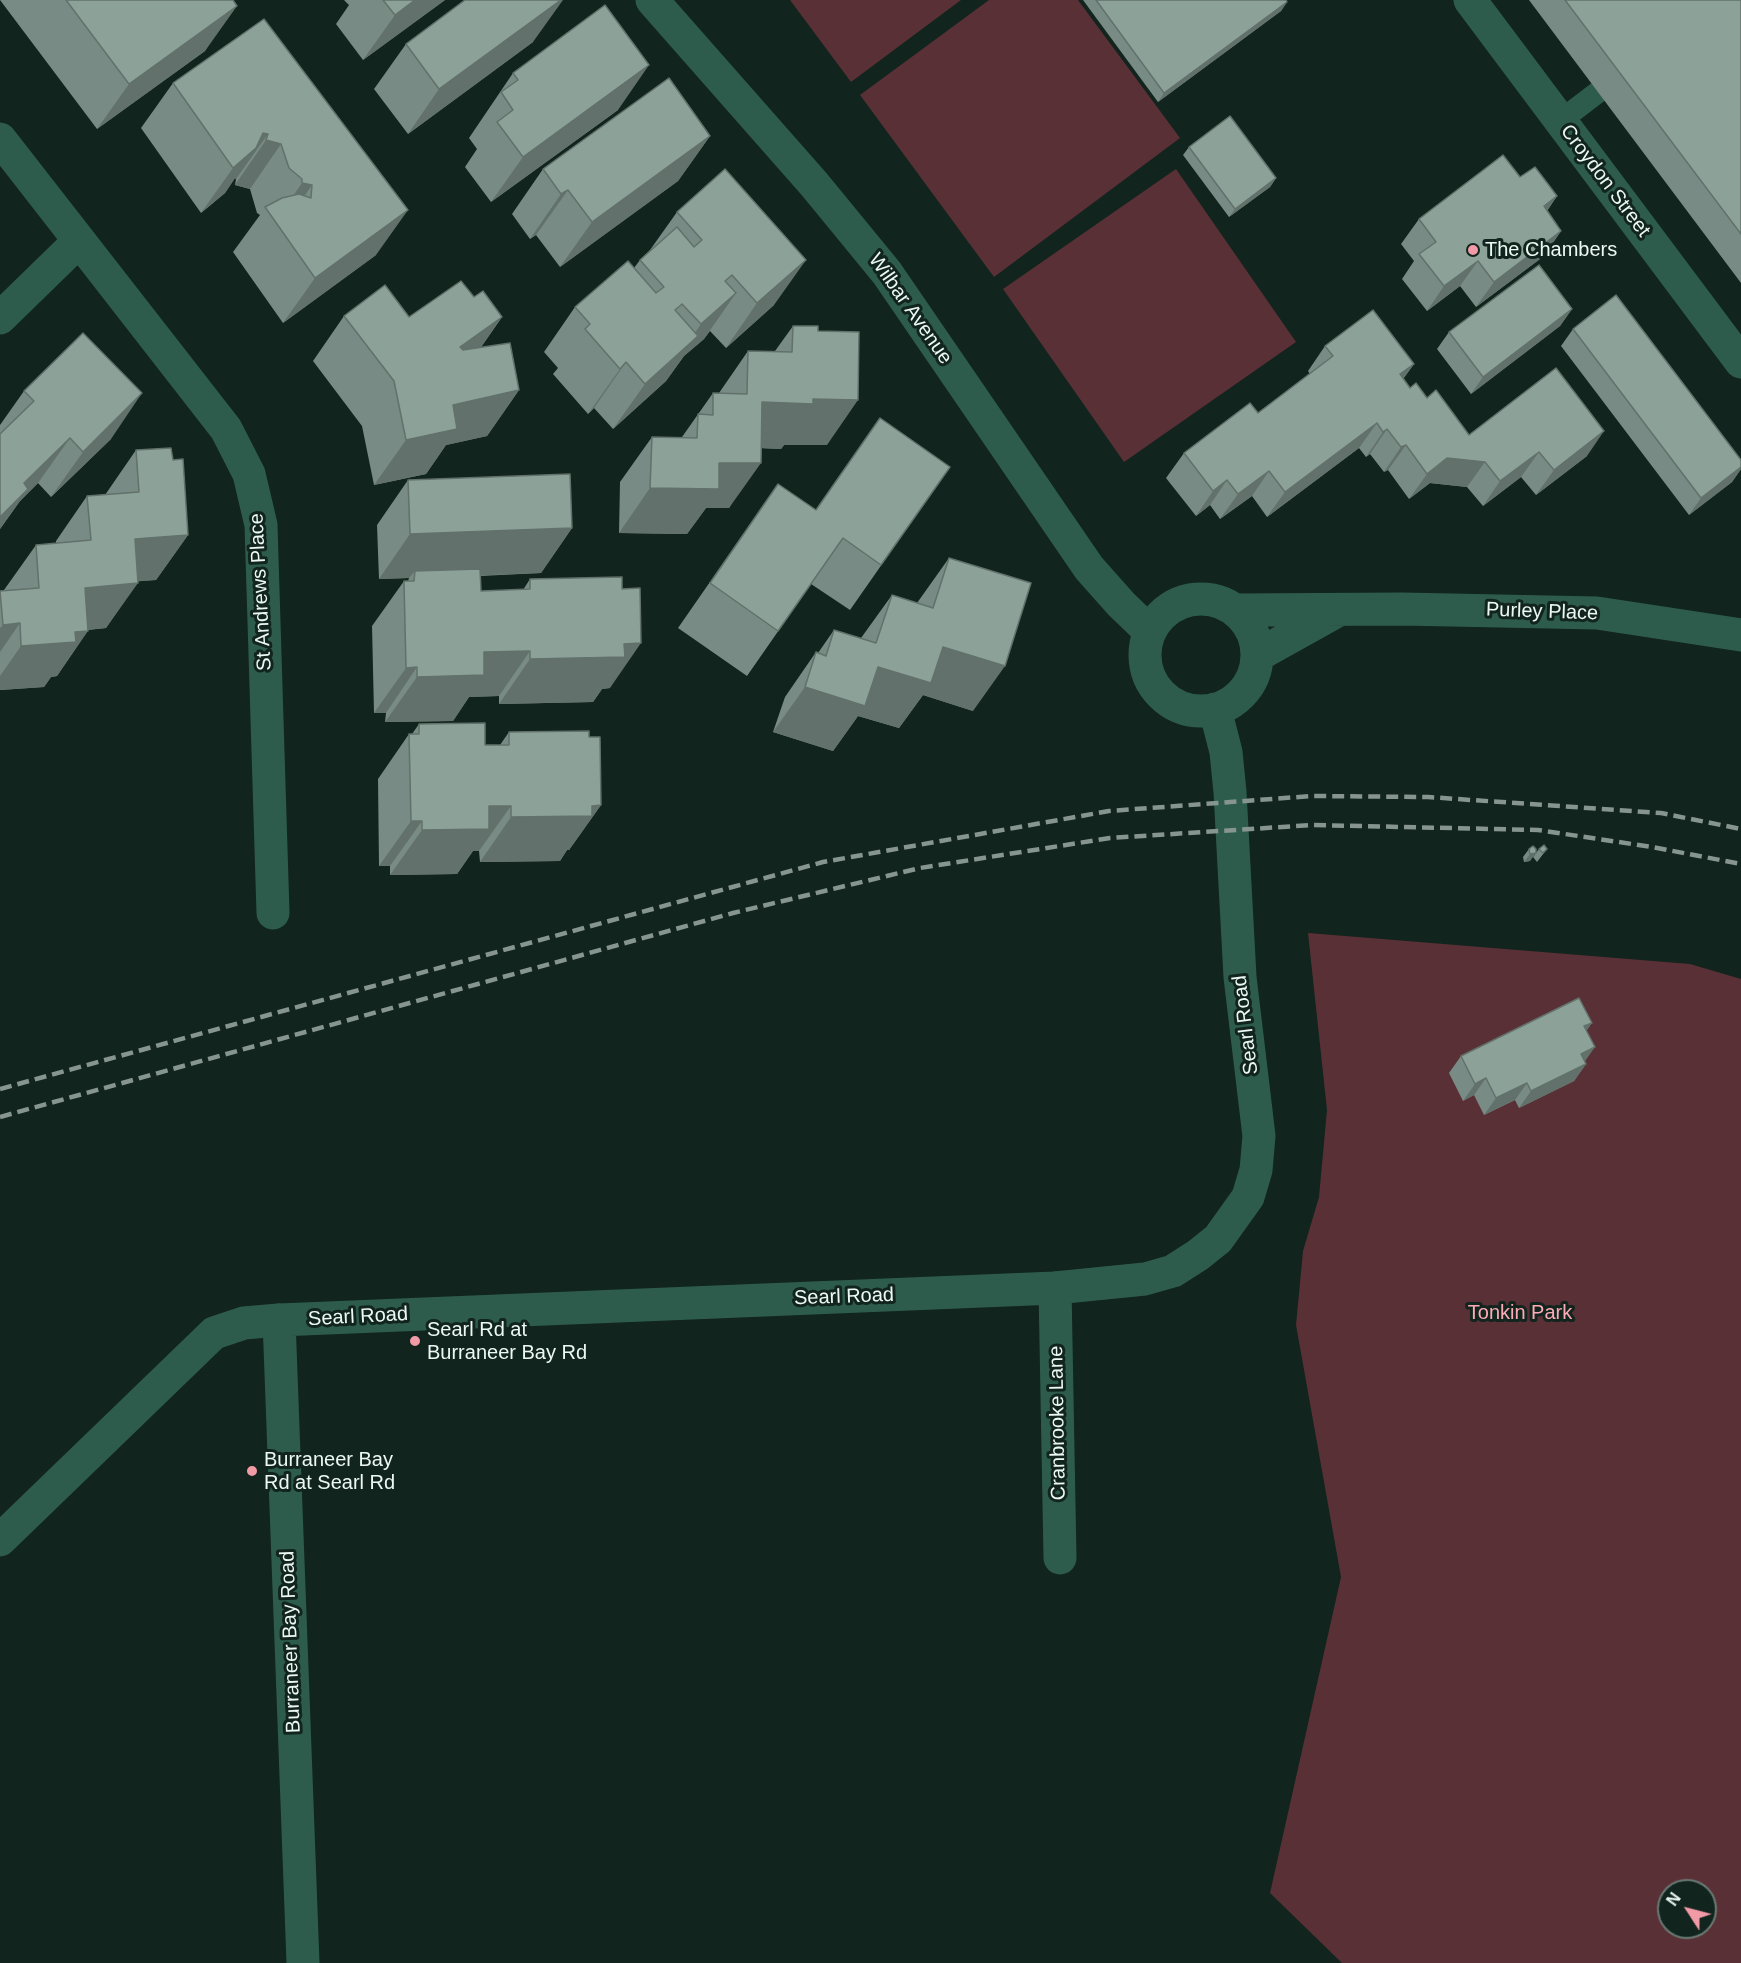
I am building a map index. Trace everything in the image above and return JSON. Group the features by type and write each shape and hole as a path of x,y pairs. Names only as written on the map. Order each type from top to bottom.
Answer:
{"street":[{"name":"Wilbar Avenue","path":"652,0 813,184 887,273 1089,568 1150,632"},
{"name":"Croydon Street","path":"1470,0 1741,362"},
{"name":"St Andrews Place","path":"0,139 226,429 249,474 261,525 273,912"},
{"path":"0,318 79,241"},
{"path":"1200,599 1224,603 1235,610 1252,629 1258,655 1255,674 1246,690 1232,702 1215,710 1197,711 1180,707 1164,698 1153,684 1147,667 1146,649 1150,632 1157,621 1176,605 1200,599"},
{"name":"Purley Place","path":"1258,655 1341,609"},
{"name":"Purley Place","path":"1235,610 1402,609 1597,613 1741,635"},
{"name":"Searl Road","path":"0,1540 214,1333 244,1323 1055,1288 1145,1279 1173,1271 1198,1255 1218,1239 1248,1197 1256,1170 1259,1136 1240,977 1226,752 1215,710"},
{"name":"Cranbrooke Lane","path":"1055,1288 1060,1558"},
{"name":"Burraneer Bay Road","path":"279,1320 303,1963"}],"lane":[{"path":"1560,121 1636,63"}],"green space":[{"path":"790,0 961,0 851,82"},
{"path":"989,0 1078,0 1180,138 994,277 860,95"},
{"path":"1176,169 1296,342 1124,462 1003,289"},
{"name":"Tonkin Park","path":"1308,933 1690,964 1741,979 1741,1963 1342,1963 1270,1893 1341,1577 1296,1325 1303,1251 1319,1197 1327,1110"}],"building":[{"path":"66,0 233,0 237,6 129,84"},
{"path":"383,0 415,0 395,15"},
{"path":"465,0 561,0 439,89 406,44"},
{"path":"1096,0 1286,0 1287,2 1164,93"},
{"path":"1565,0 1741,0 1741,234"},
{"path":"605,5 649,65 523,157 497,122 513,110 501,92 518,80 513,73"},
{"path":"264,19 408,210 315,278 265,207 282,198 299,194 311,198 312,185 302,183 302,179 289,168 281,144 266,140 268,134 263,133 256,148 233,168 173,83"},
{"path":"669,78 710,136 592,222 568,190 561,194 543,169"},
{"path":"1230,116 1276,178 1235,209 1189,147"},
{"name":"The Chambers","path":"1503,155 1520,177 1535,167 1557,196 1544,206 1561,231 1494,282 1478,261 1444,286 1419,254 1436,242 1419,219"},
{"path":"725,169 806,260 757,303 732,275 725,281 736,293 701,324 682,304 675,310 698,336 645,384 626,362 620,369 585,329 590,324 575,307 628,261 656,293 664,287 640,260 677,227 694,247 702,240 677,212"},
{"path":"1539,265 1572,309 1483,377 1449,332"},
{"path":"461,281 474,297 483,291 502,317 460,347 463,350 510,343 519,390 453,405 457,429 406,440 394,381 344,316 385,285 409,317"},
{"path":"1616,295 1741,460 1741,467 1701,498 1573,329"},
{"path":"1373,310 1414,364 1400,374 1410,388 1416,383 1427,398 1436,390 1469,435 1556,368 1604,431 1554,470 1539,452 1500,481 1485,462 1447,458 1427,474 1406,445 1401,447 1387,429 1383,432 1377,423 1285,492 1269,471 1238,494 1227,480 1213,491 1184,453 1250,403 1258,413 1333,356 1325,346"},
{"path":"793,326 818,326 818,331 859,332 858,400 813,399 813,404 762,402 761,463 719,463 719,489 650,488 652,437 697,438 698,414 713,415 713,393 747,394 748,351 792,352"},
{"path":"83,333 142,393 83,452 70,438 24,483 28,489 0,517 0,434 34,401 24,391"},
{"path":"880,418 950,467 881,565 843,538 778,631 710,583 778,484 816,510"},
{"path":"171,448 173,460 183,459 188,535 135,539 138,583 85,588 88,631 75,632 76,642 21,646 20,623 3,625 0,591 39,588 36,545 91,540 87,496 139,492 136,450"},
{"path":"570,474 572,528 410,534 408,480"},
{"path":"949,558 1031,583 1005,666 943,647 931,683 878,667 865,706 805,687 816,652 826,656 834,630 876,643 892,595 933,608"},
{"path":"480,569 481,591 530,589 530,579 622,577 622,589 640,588 641,643 624,644 625,657 530,659 530,651 484,652 484,675 417,677 417,667 406,668 404,581 414,581 415,571"},
{"path":"485,723 485,745 509,745 509,732 589,731 589,737 600,737 601,805 592,806 592,816 511,817 511,806 489,806 489,829 422,830 422,821 411,821 409,734 419,734 419,724"},
{"path":"1544,845 1547,849 1543,853 1539,849"},
{"path":"1533,846 1536,853 1530,854 1529,849"},
{"path":"1579,998 1592,1023 1584,1026 1595,1047 1581,1054 1586,1064 1531,1091 1527,1083 1496,1098 1486,1078 1475,1084 1461,1056"}],"railway":[{"path":"0,1089 823,862 1109,811 1312,796 1428,797 1661,813 1741,829"},
{"path":"0,1117 733,913 920,868 1110,838 1313,825 1538,830 1652,847 1741,864"}],"place":[{"name":"The Chambers","path":"1473,250"},
{"name":"Searl Rd at Burraneer Bay Rd","path":"415,1341"},
{"name":"Burraneer Bay Rd at Searl Rd","path":"252,1471"}]}
